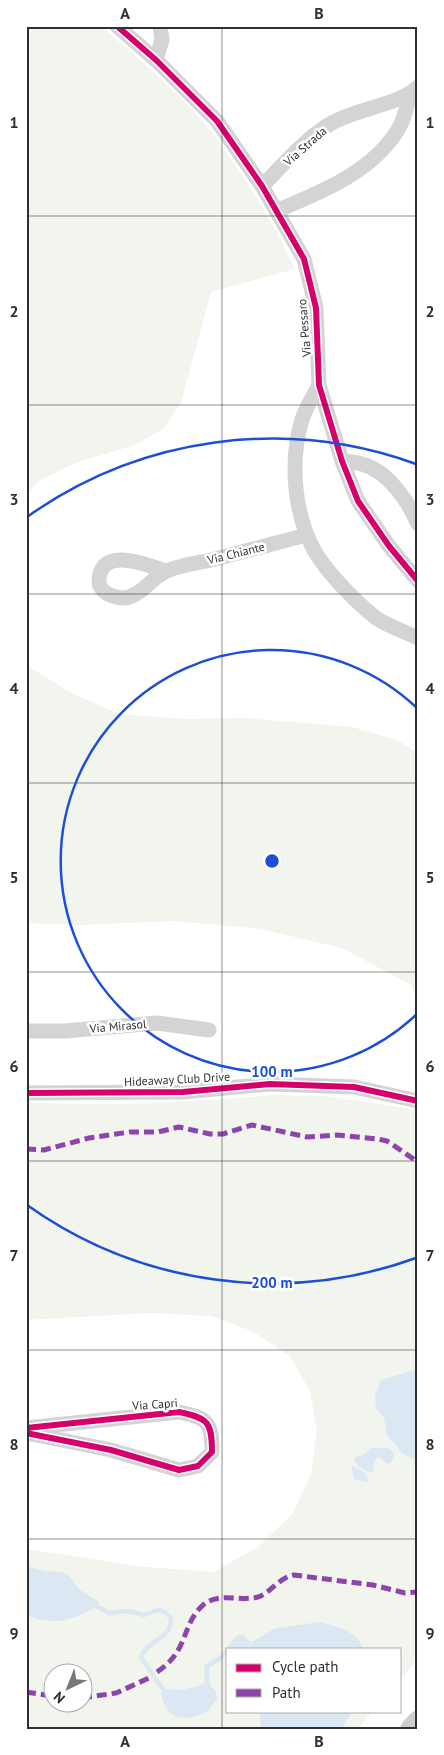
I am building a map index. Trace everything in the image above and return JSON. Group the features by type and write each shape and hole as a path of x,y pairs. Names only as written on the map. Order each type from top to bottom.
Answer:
{"main road":[{"path":"411,1729 418,1721"}],"street":[{"name":"Via Pessaro","path":"116,26 156,60 217,121 262,186 304,259 314,300 319,385 342,461 358,501 389,546 418,581"},
{"path":"156,60 162,40 160,26"},
{"name":"Via Strada","path":"262,186 297,150 330,124 368,107 414,91"},
{"name":"Via Strada","path":"276,211 333,187 372,159 399,127 414,91"},
{"name":"Via Pessaro","path":"319,385 301,421 294,456 296,495 307,535 315,551 347,591 378,619 418,638"},
{"path":"342,461 363,464 386,478 410,504 418,524"},
{"name":"Via Chiante","path":"165,571 307,535"},
{"name":"Via Mirasol","path":"26,1031 157,1023 209,1030"},
{"name":"Hideaway Club Drive","path":"26,1093 182,1092 270,1084 354,1087 418,1101"},
{"name":"Via Capri","path":"26,1428 179,1412 199,1416 212,1431 212,1452 198,1466 179,1470 111,1450 26,1433"}],"shaded area":[{"path":"26,26 101,26 154,73 204,123 230,157 265,212 295,269 211,292 181,403 164,428 135,445 75,463 39,481 26,494"},
{"path":"26,661 31,668 73,694 120,714 185,719 246,718 352,727 397,740 418,753 418,1001 411,985 342,948 260,929 175,921 81,925 26,923"},
{"path":"274,1095 325,1096 418,1110 418,1659 402,1678 402,1648 226,1648 226,1712 372,1712 358,1729 26,1729 26,1549 145,1567 213,1572 257,1548 293,1513 311,1474 317,1430 310,1391 290,1356 252,1331 211,1316 152,1313 26,1320 26,1102 119,1104 181,1102"},
{"path":"418,1369 418,1459 414,1459 403,1454 387,1435 384,1417 376,1409 375,1396 381,1380"},
{"path":"371,1448 388,1448 394,1454 392,1462 387,1464 378,1456 373,1464 374,1472 363,1470 354,1462 355,1457 363,1455"},
{"path":"351,1465 365,1473 369,1479 367,1482 354,1479"},
{"path":"26,1566 46,1571 62,1572 70,1577 80,1590 99,1602 93,1609 69,1619 48,1621 26,1615"},
{"path":"319,1622 339,1627 351,1633 356,1637 362,1648 251,1648 250,1645 248,1648 227,1648 239,1635 243,1635 251,1642 274,1629"},
{"path":"208,1683 216,1692 217,1699 208,1711 200,1715 184,1718 177,1717 167,1709 163,1702 161,1692 167,1689 182,1690"},
{"path":"260,1712 352,1712 341,1729 261,1729"}],"waterway":[{"path":"95,1605 109,1613 128,1611 144,1615 157,1610 165,1612 171,1618 168,1631 148,1647 141,1657 164,1691"},
{"path":"207,1687 207,1666 226,1652"}],"marked path":[{"path":"26,1149 44,1150 89,1138 130,1132 158,1132 179,1127 210,1134 223,1134 252,1125 307,1137 337,1135 387,1141 418,1162"},
{"path":"157,1672 175,1656 195,1614 202,1606 215,1599 258,1597 284,1579 294,1575 373,1585 405,1593 418,1592"},
{"path":"92,1697 116,1693 149,1678"},
{"path":"26,1692 42,1694"}],"cycle path":[{"path":"117,26 156,60 217,121 262,186 304,259 316,308 319,385 342,461 358,501 389,546 418,581"},
{"path":"26,1093 183,1092 270,1084 354,1087 418,1101"},
{"path":"26,1428 179,1412 202,1419 206,1423 211,1434 212,1452 198,1466 179,1470 111,1450 26,1433"}]}
